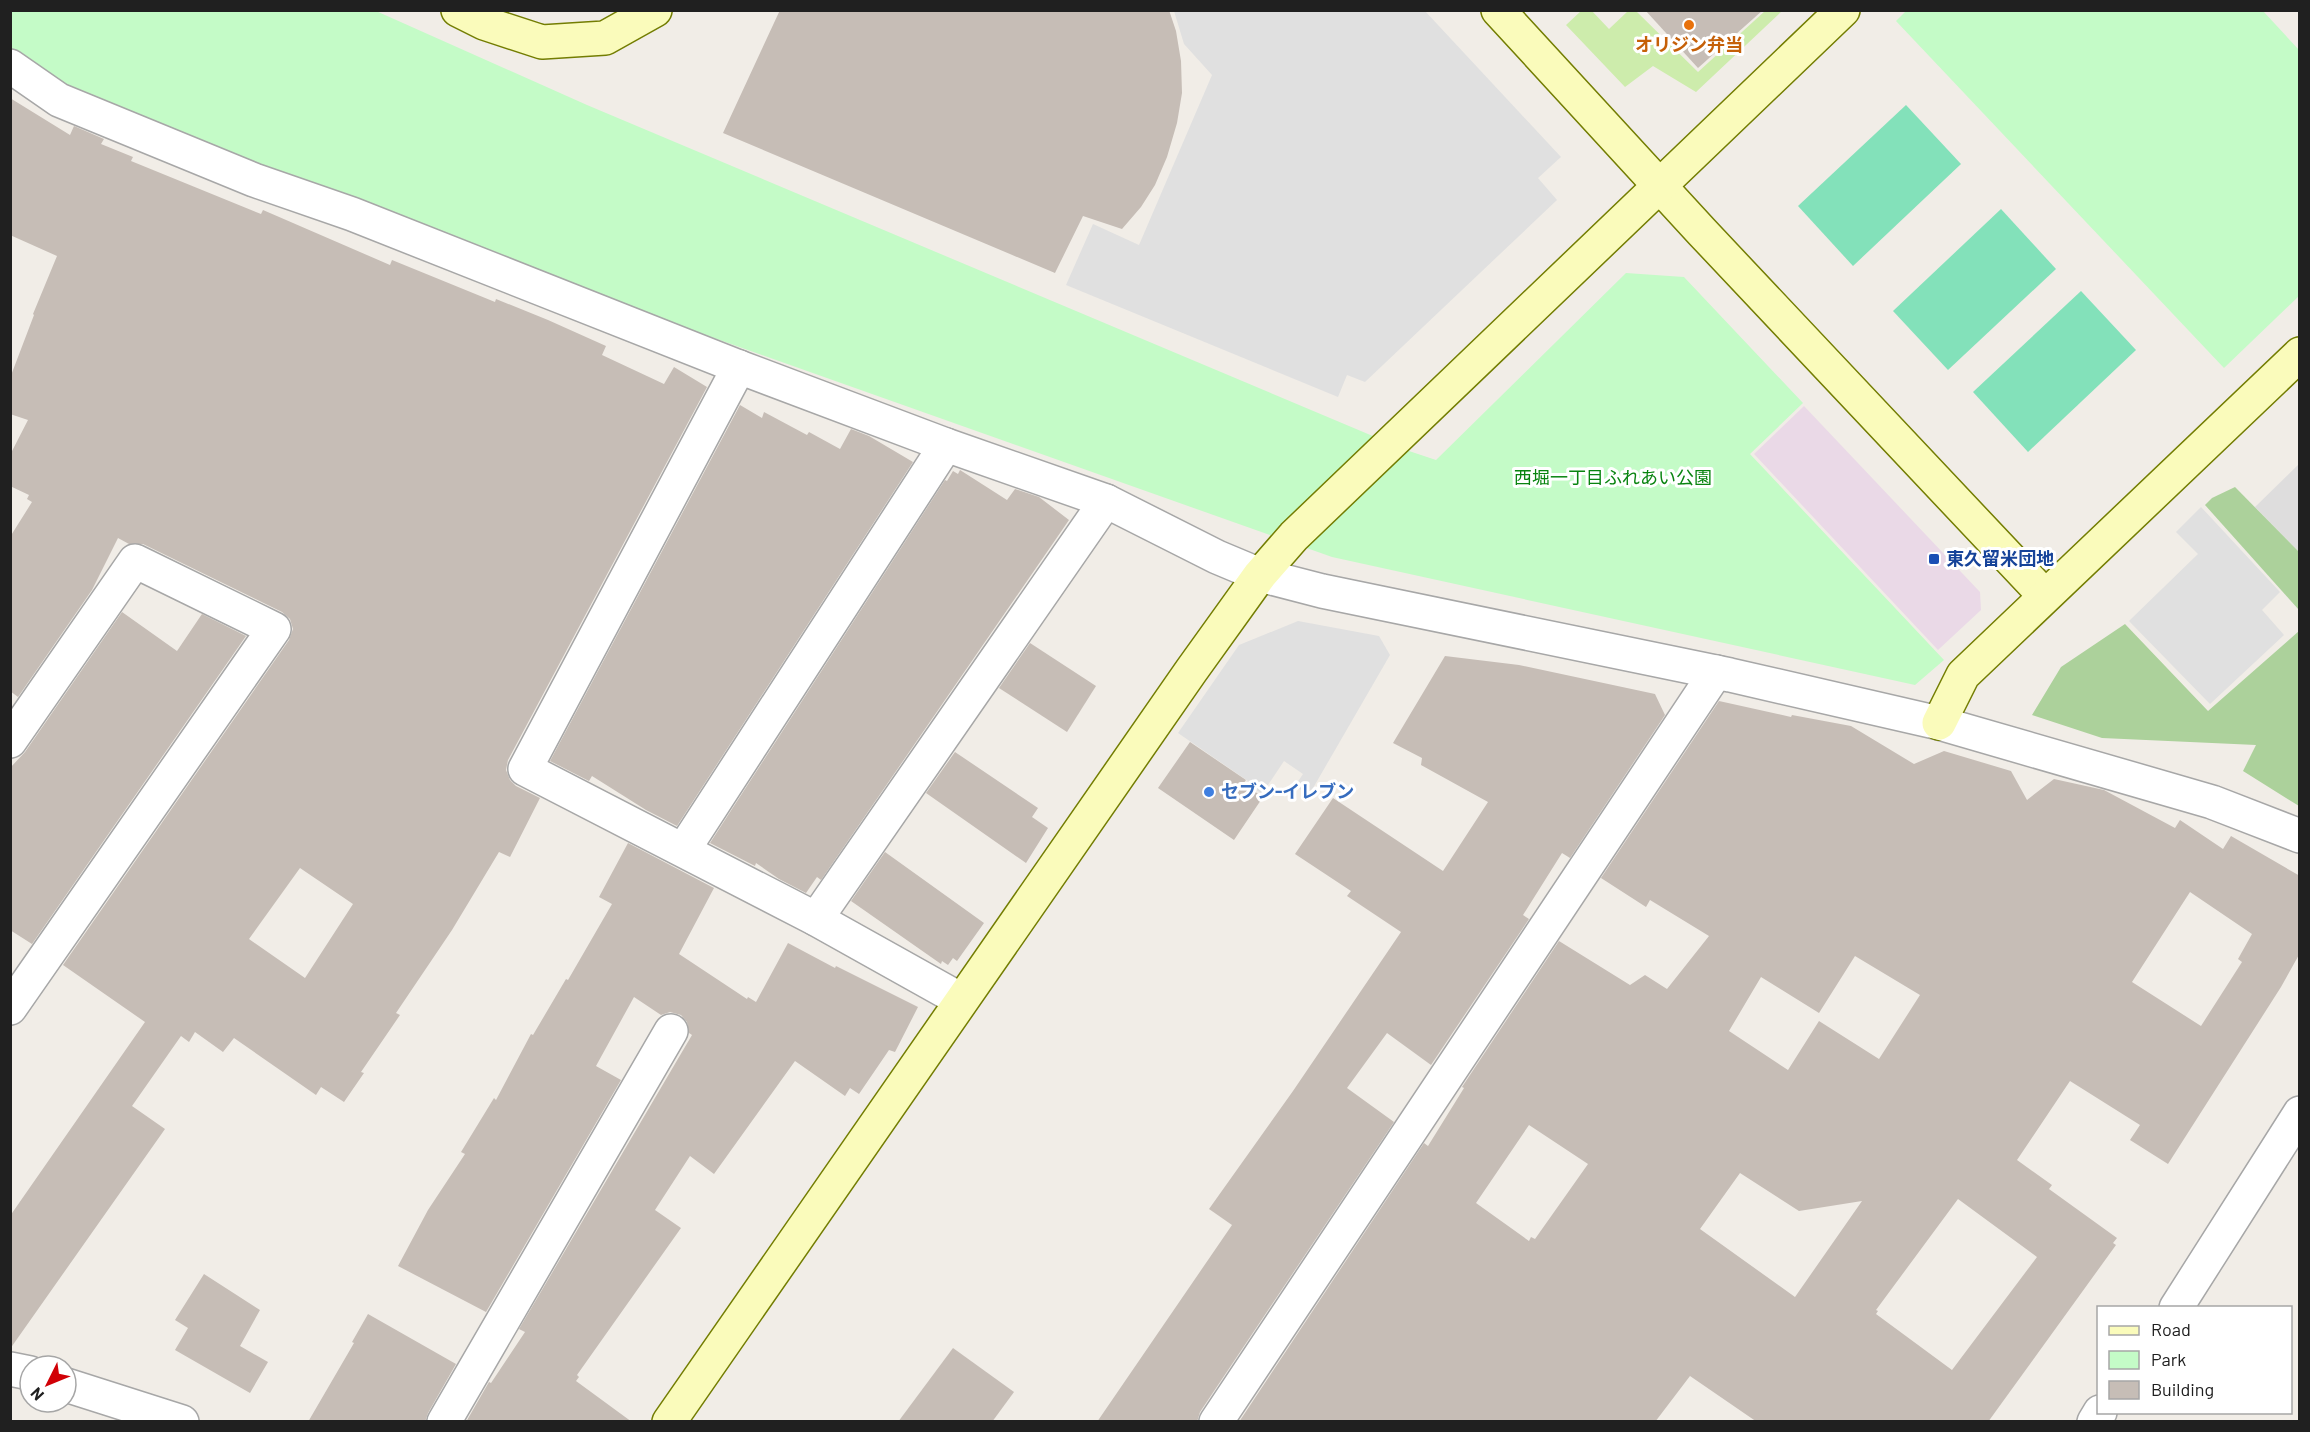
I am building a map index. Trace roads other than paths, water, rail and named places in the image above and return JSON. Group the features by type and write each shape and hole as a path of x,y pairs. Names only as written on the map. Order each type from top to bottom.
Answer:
{"street":[{"path":"459,10 484,23 542,42 605,38 655,10"},
{"path":"1497,10 1659,186 2045,596"},
{"path":"669,1422 961,1000 1260,575 1302,528 1843,10"},
{"path":"10,66 59,100 254,180 352,214 739,367 946,445 1106,501 1217,557 1260,575 1322,591 1716,672 1939,723 2212,802 2300,836"},
{"path":"1939,723 1963,675 2300,354"},
{"path":"739,367 525,769 684,849 961,1000"},
{"path":"684,849 946,445"},
{"path":"816,919 1106,501"},
{"path":"10,741 135,561 274,629 10,1008"},
{"path":"1216,1422 1716,672"},
{"path":"444,1422 671,1031"},
{"path":"2176,1306 2300,1113"},
{"path":"78,1389 182,1422"}],"place":[{"name":"オリジン弁当","path":"1689,25"},
{"name":"東久留米団地","path":"1934,559"},
{"name":"セブン-イレブン","path":"1209,792"}],"park label":[{"name":"西堀一丁目ふれあい公園","path":"1613,478"}]}
